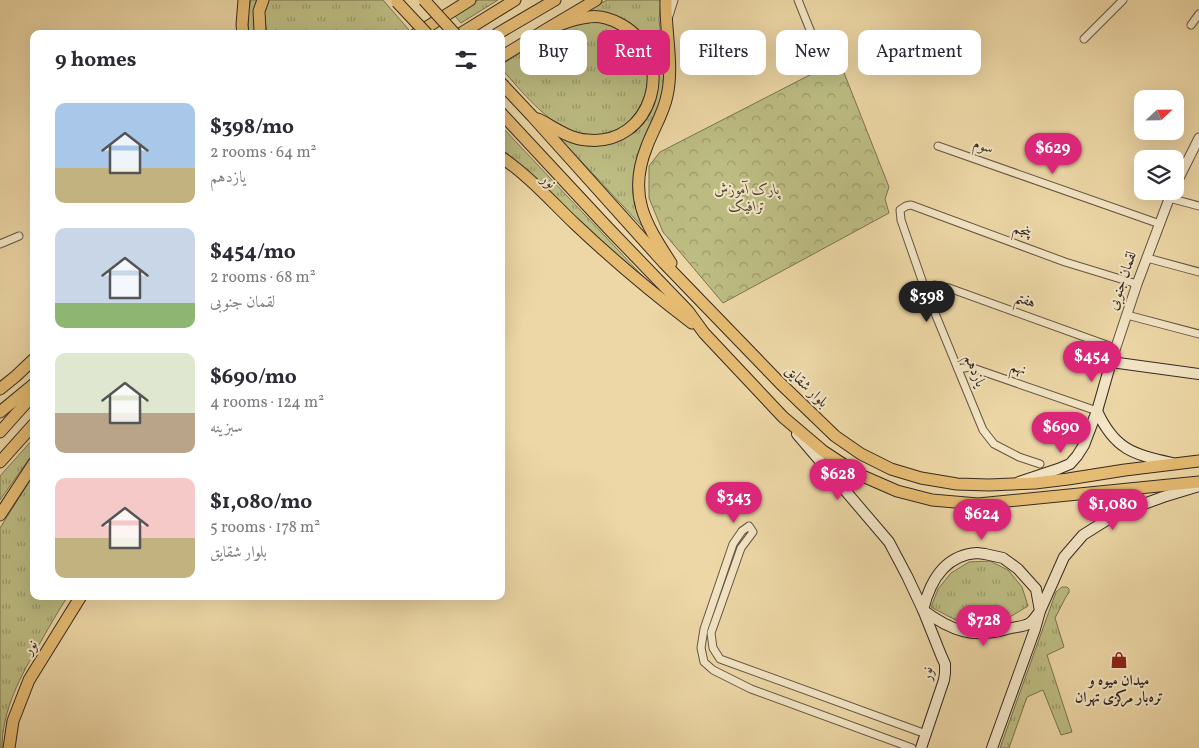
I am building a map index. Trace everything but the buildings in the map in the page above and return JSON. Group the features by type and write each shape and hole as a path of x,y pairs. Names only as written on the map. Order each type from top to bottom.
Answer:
{"main road":[{"path":"243,30 244,0"},
{"path":"260,30 259,11 263,0"},
{"path":"424,0 452,30"},
{"path":"422,30 470,0"},
{"path":"466,30 515,0"},
{"path":"504,30 555,0"},
{"path":"505,54 546,28 596,0"},
{"path":"666,0 670,78 667,97 640,163 638,192 640,205 648,227 686,286"},
{"path":"395,1 422,30"},
{"path":"532,116 572,137 599,140 615,137 626,130 644,111 651,95 654,79 651,61 642,42 628,28 616,21 590,16 546,28"},
{"name":"بلوار شقایق","path":"505,86 686,286 780,383 835,436 861,454 891,469 921,478 957,484 1012,484 1068,479 1199,461"},
{"path":"505,117 688,311 704,333 783,417 823,451 858,474 897,491 932,500 978,504 1199,482"},
{"path":"505,160 533,182 574,223 668,305 704,333"},
{"name":"نور","path":"505,168 574,223"},
{"path":"1111,362 1199,374"},
{"name":"لقمان جنوبی","path":"1012,484 1070,464 1077,456 1084,445 1097,411 1111,362"},
{"path":"0,389 30,363"},
{"path":"0,412 30,387"},
{"path":"0,432 30,398"},
{"path":"1097,411 1113,437 1124,447 1134,452 1178,464"},
{"name":"نور","path":"783,417 889,542 923,610 945,664 945,673 921,748"},
{"path":"0,462 30,428"},
{"path":"0,515 30,469"},
{"path":"992,748 1040,611 1036,589 1018,568 1003,558 985,554 966,554 958,557 939,573 927,596 923,610 937,620 970,633 980,634 990,634 1029,624 1040,611 1046,601 1064,557 1083,535 1110,518 1133,508 1199,486"},
{"name":"نور","path":"9,748 13,721 29,680 79,600"}],"street":[{"path":"666,26 674,0"},
{"path":"798,0 810,30"},
{"path":"1084,39 1123,0"},
{"path":"1191,25 1199,14"},
{"path":"1184,168 1199,138"},
{"name":"سوم","path":"938,146 1160,224"},
{"name":"لقمان جنوبی","path":"1111,362 1146,258 1169,200"},
{"path":"1184,200 1199,206"},
{"name":"پنجم","path":"900,210 912,205 1065,262 1137,284"},
{"name":"یازدهم","path":"900,210 901,220 925,289 983,430 994,444 1020,457 1040,464"},
{"path":"0,244 19,236"},
{"path":"1146,258 1199,272"},
{"name":"هفتم","path":"925,289 934,285 949,288 1116,348"},
{"path":"1126,315 1199,334"},
{"name":"نهم","path":"958,369 970,368 1097,411"},
{"path":"912,748 751,689 713,670 704,662 701,648 704,629 733,544 742,531 749,526 753,532 741,548 711,633 713,648 720,659 926,734"}],"green space":[{"path":"251,0 257,0 255,30 248,30 248,12"},
{"path":"268,0 383,0 409,30 266,30 264,12"},
{"path":"478,0 498,0 461,23 454,15"},
{"path":"607,0 661,0 659,19 660,30 623,30 585,12"},
{"path":"583,21 602,22 619,30 597,30 597,75 648,75 648,78 644,99 633,117 616,130 586,135 564,128 535,105 505,73 505,62 520,53 520,75 587,75 587,30 557,30"},
{"path":"657,75 665,75 662,100 638,157 650,235 554,132 579,144 589,146 606,145 619,140 628,135 655,99"},
{"name":"پارک آموزش ترافیک","path":"810,75 845,75 889,187 885,199 889,213 723,303 663,232 649,198 649,166 660,152"},
{"path":"505,130 652,286 505,157"},
{"path":"30,442 30,458 0,500 0,476"},
{"path":"30,480 30,600 66,600 33,655 14,693 5,720 2,748 0,748 0,528"},
{"path":"990,561 1008,570 1022,587 1028,606 995,626 963,624 931,607 938,589 951,573 969,562"},
{"path":"1062,587 1067,587 1069,593 1055,618 1064,647 1047,655 1072,732 1061,735 1043,690 1027,697 1009,748 1000,748 1056,592"}],"place":[{"name":"میدان میوه و تره‌بار مرکزی تهران","path":"1119,660"}]}
